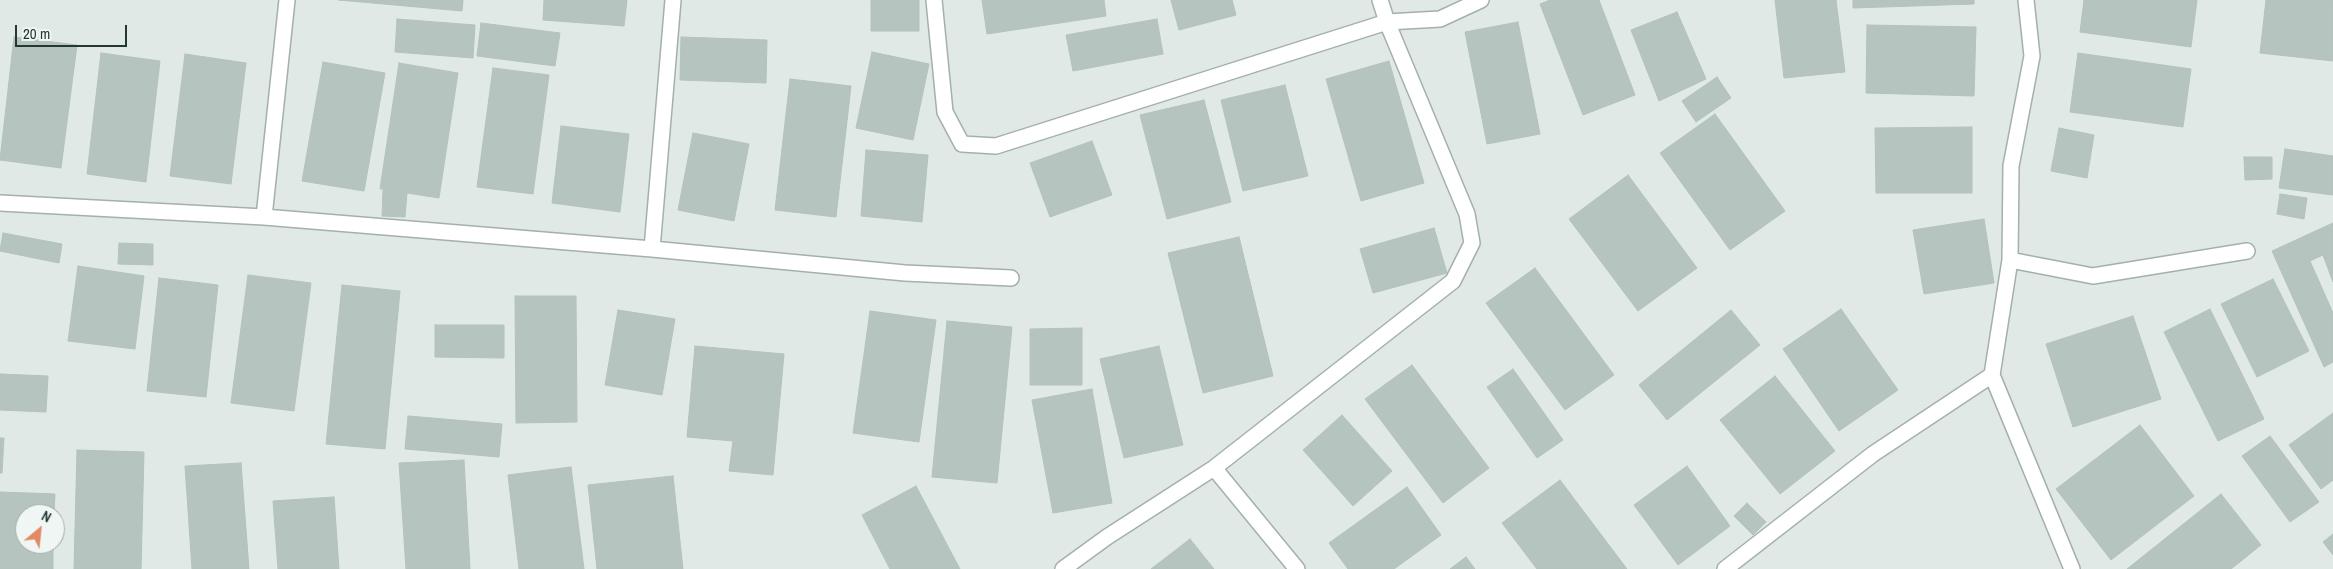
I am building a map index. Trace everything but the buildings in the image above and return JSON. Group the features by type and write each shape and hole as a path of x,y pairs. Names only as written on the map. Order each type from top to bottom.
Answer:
{"street":[{"path":"264,216 287,0"},
{"path":"652,249 673,0"},
{"path":"934,0 945,112 962,144 996,146 1387,22 1440,20 1481,0"},
{"path":"1063,569 1107,537 1214,468 1453,280 1472,243 1468,214 1387,22 1380,0"},
{"path":"2026,0 2032,56 2010,166 2010,260 1992,375 2072,569"},
{"path":"0,203 264,216 905,273 1011,278"},
{"path":"2010,260 2093,276 2247,250"},
{"path":"1725,569 1873,454 1992,375"},
{"path":"1214,468 1297,569"}]}
